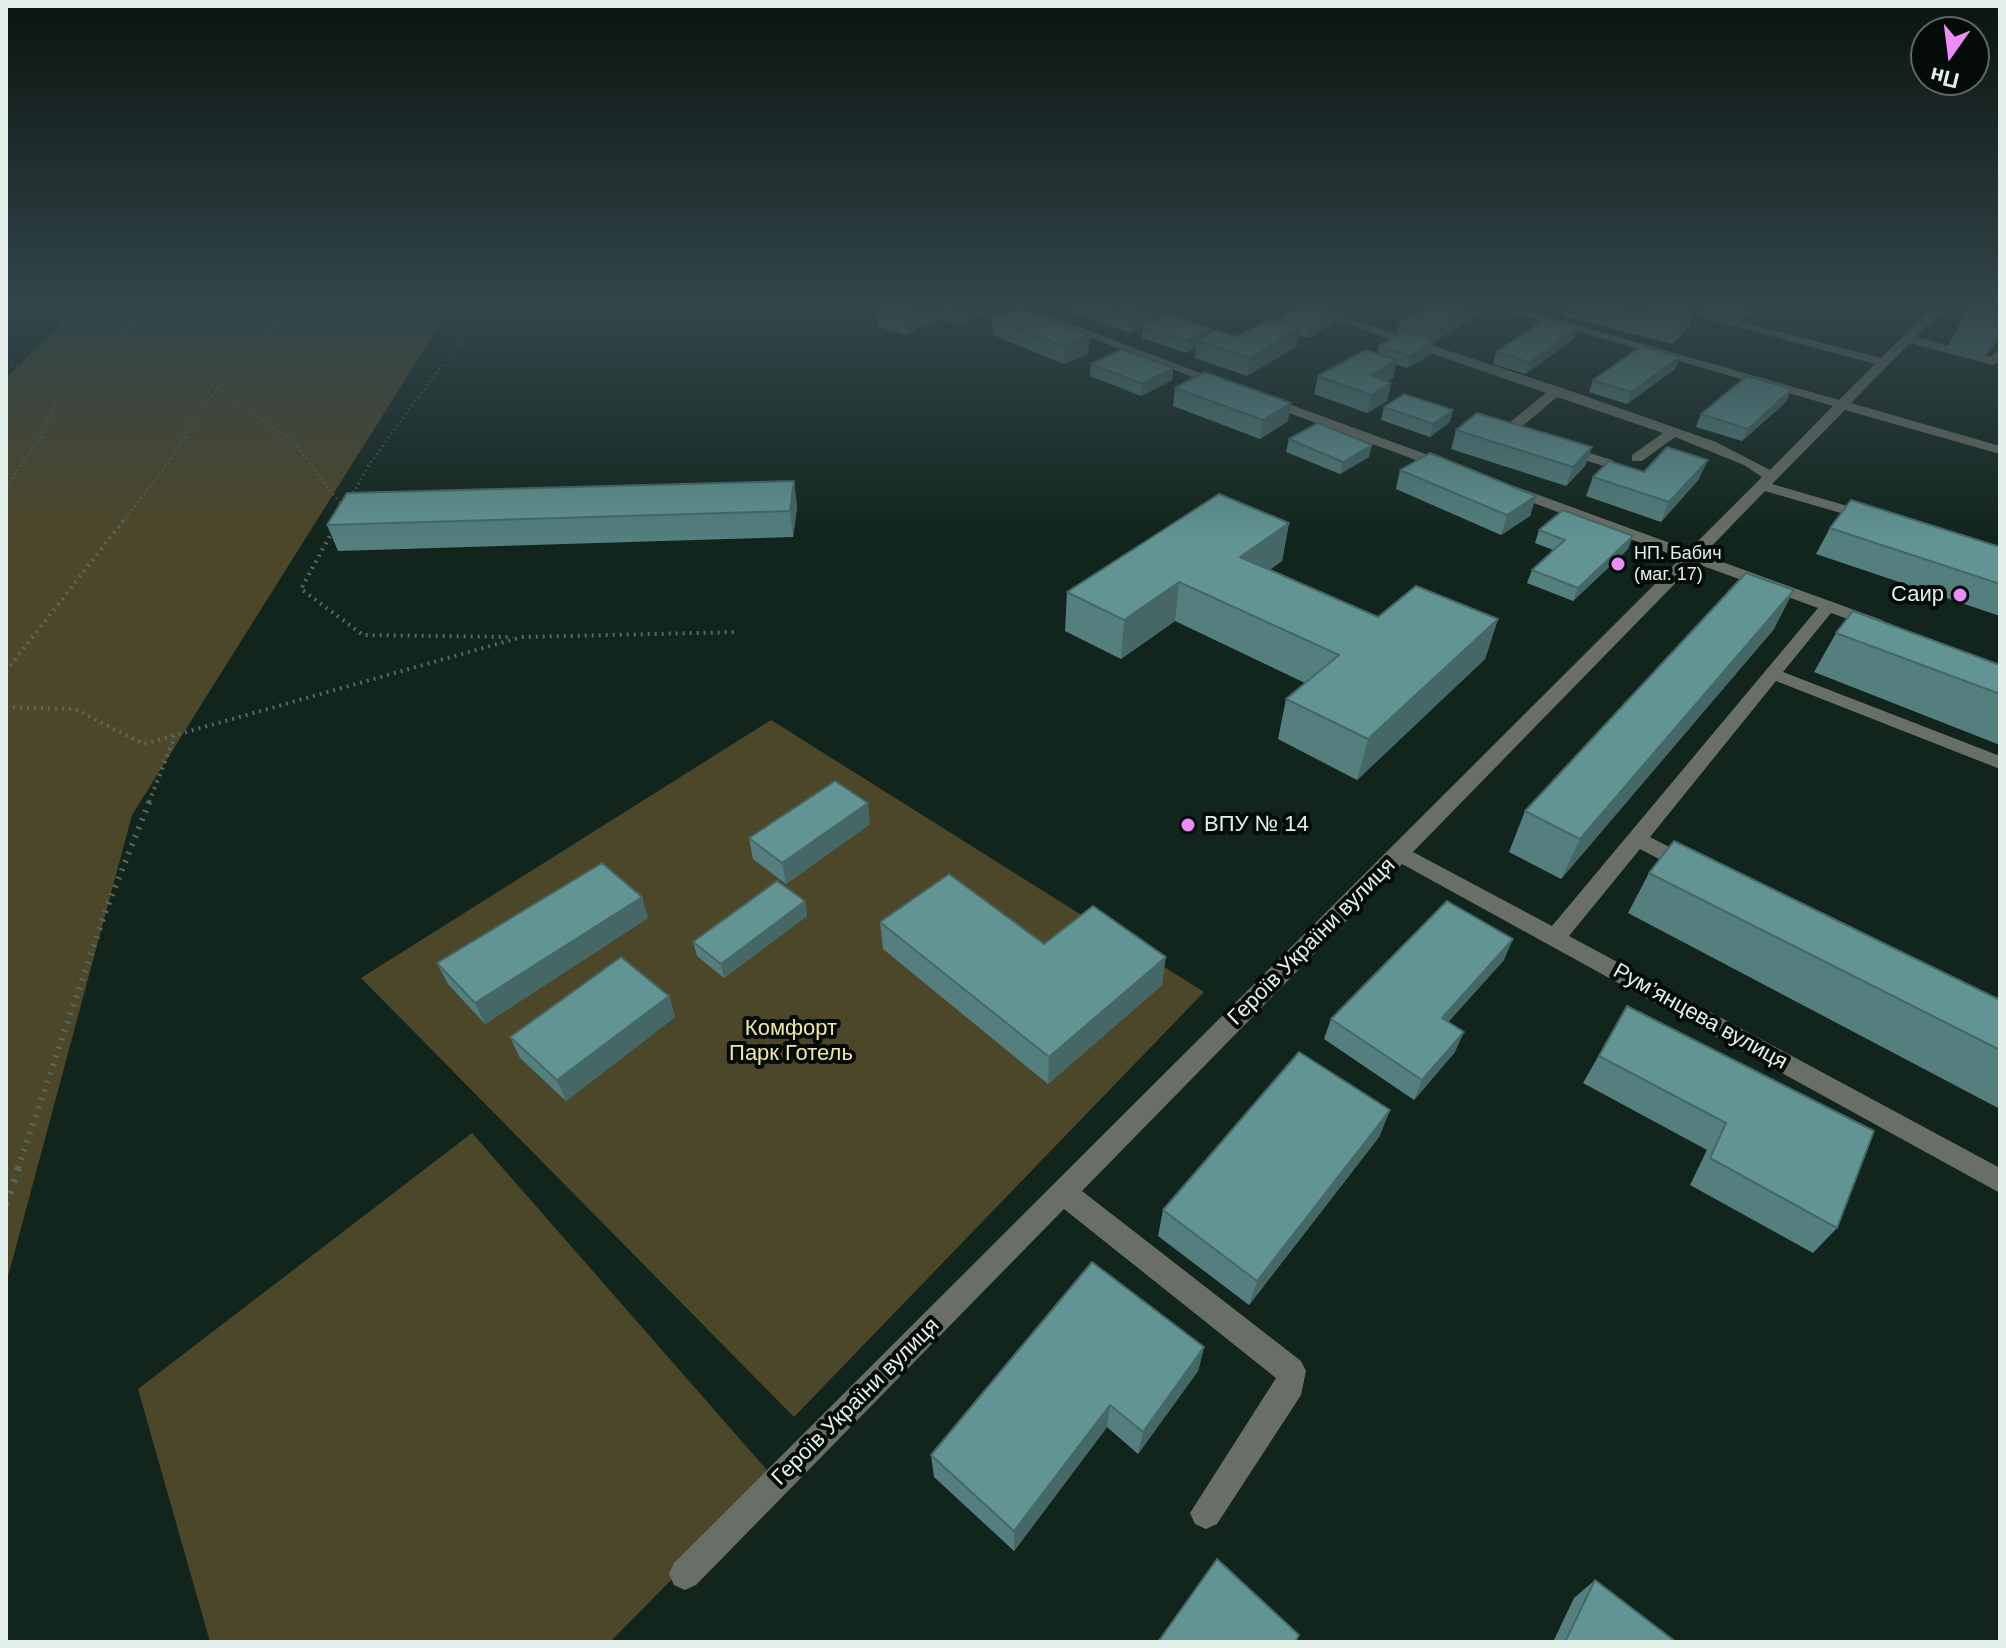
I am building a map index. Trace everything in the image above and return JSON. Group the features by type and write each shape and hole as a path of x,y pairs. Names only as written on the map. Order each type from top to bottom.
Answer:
{"street":[{"path":"1227,385 1468,474"},
{"path":"1539,385 1749,462 1767,482 1881,521"},
{"path":"1781,385 2000,450"},
{"name":"Героїв України вулиця","path":"685,1574 1863,385"},
{"path":"1557,391 1509,430 1607,463"},
{"path":"1637,458 1673,432"},
{"path":"1498,485 1885,627"},
{"path":"1555,938 1828,606"},
{"path":"1773,674 2000,763"},
{"path":"1637,839 1707,875"},
{"name":"Рум’янцева вулиця","path":"1399,853 2000,1181"},
{"path":"1064,1193 1291,1371 1291,1385 1206,1513"}],"path":[{"path":"6,487 40,438 63,385"},
{"path":"213,385 291,439 345,509 370,463 427,385"},
{"path":"6,671 167,465 207,400 221,385"},
{"path":"337,522 301,589 363,635 522,637 739,632"},
{"path":"6,707 75,709 144,744 522,637"},
{"path":"6,1205 106,910 175,735"}],"green space":[{"path":"6,385 402,385 132,815 6,1284"},
{"name":"Комфорт Парк Готель","path":"771,720 1204,992 794,1417 361,978"},
{"path":"472,1133 773,1477 610,1642 210,1642 138,1389"}],"building":[{"path":"1181,385 1240,385 1291,403 1263,420 1175,388"},
{"path":"1343,385 1388,385 1371,395"},
{"path":"1609,385 1641,385 1631,392"},
{"path":"1736,385 1778,385 1792,389 1748,429 1701,414"},
{"path":"1404,394 1453,410 1433,424 1384,407"},
{"path":"1477,413 1592,447 1573,467 1456,430"},
{"path":"1318,423 1372,445 1343,462 1289,439"},
{"path":"1667,447 1708,460 1669,502 1593,477 1609,461 1644,472"},
{"path":"1430,453 1536,496 1507,515 1400,470"},
{"path":"794,481 790,511 327,525 347,493"},
{"path":"1219,494 1289,523 1240,557 1378,617 1416,586 1498,619 1368,739 1286,699 1339,655 1179,582 1124,620 1067,592"},
{"path":"1851,500 2000,547 2000,584 1830,528"},
{"path":"1563,510 1633,536 1578,588 1532,570 1565,540 1539,530"},
{"path":"1746,573 1794,590 1580,839 1525,811"},
{"path":"1853,611 2000,665 2000,694 1836,633"},
{"path":"835,781 868,803 782,863 749,838"},
{"path":"1674,841 2000,1000 2000,1050 1649,873"},
{"path":"602,863 642,897 475,1003 437,963"},
{"path":"949,874 1044,944 1093,906 1166,957 1049,1057 880,922"},
{"path":"777,881 805,901 721,964 693,942"},
{"path":"1447,901 1513,939 1442,1018 1464,1032 1422,1080 1331,1019"},
{"path":"621,957 669,996 557,1080 510,1037"},
{"path":"1627,1006 1874,1131 1837,1228 1710,1158 1726,1123 1599,1056"},
{"path":"1299,1052 1390,1110 1257,1281 1163,1210"},
{"path":"1092,1262 1204,1347 1143,1432 1110,1405 1014,1531 931,1455"},
{"path":"1217,1559 1299,1635 1295,1642 1158,1642"},
{"path":"1595,1580 1676,1642 1565,1642"}],"place":[{"name":"НП. Бабич (маг. 17)","path":"1618,564"},
{"name":"Саир","path":"1960,595"},
{"name":"ВПУ № 14","path":"1188,825"}]}
